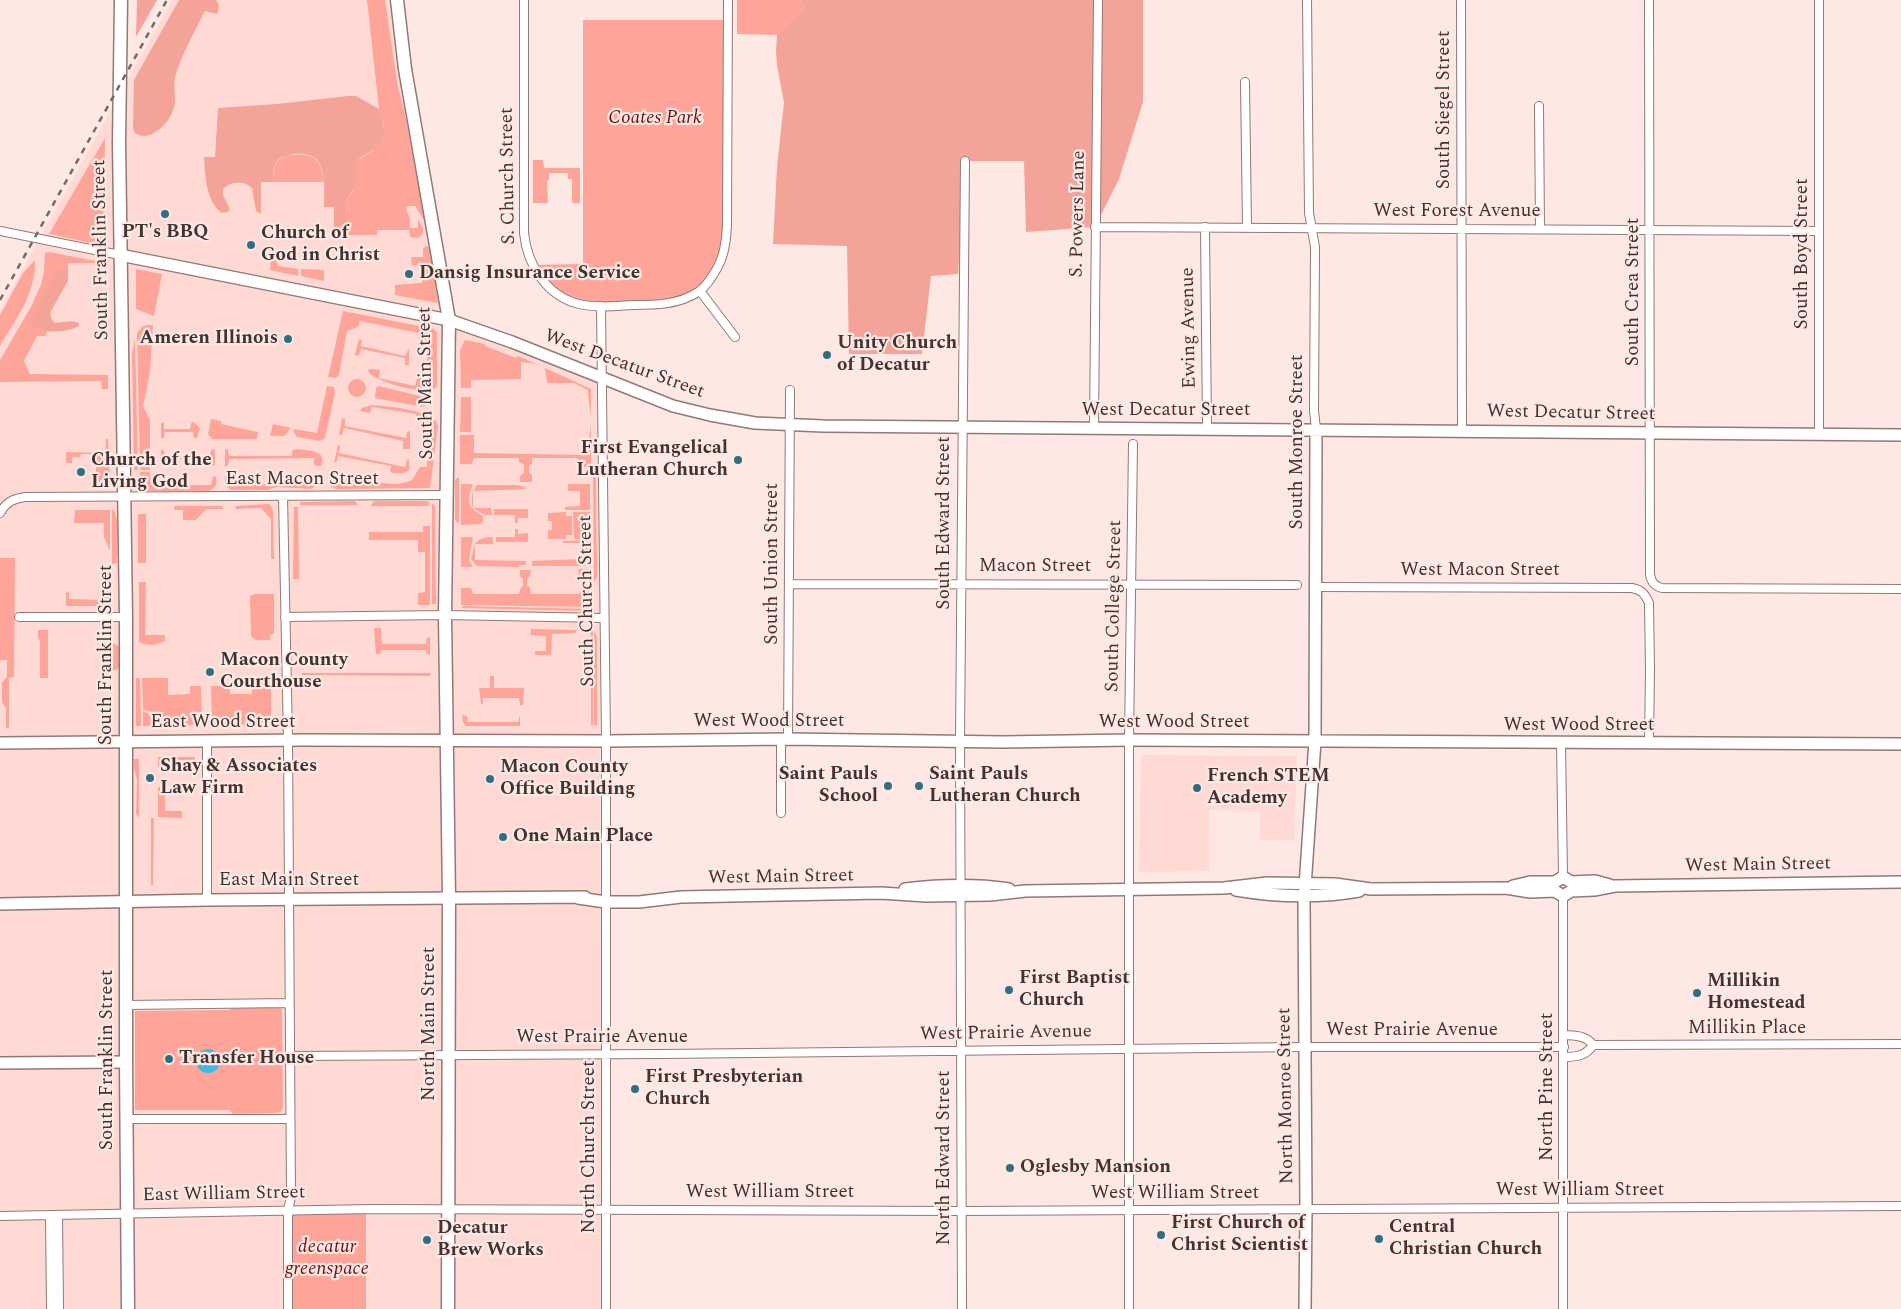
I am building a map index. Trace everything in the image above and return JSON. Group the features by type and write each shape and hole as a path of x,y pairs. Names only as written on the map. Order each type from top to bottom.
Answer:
{"main road":[{"name":"South Franklin Street","path":"121,0 120,255 126,617 128,1309"},
{"name":"South Main Street","path":"397,0 407,78 449,320 446,616 447,739"},
{"name":"North Main Street","path":"447,739 449,898 448,1309"}],"street":[{"name":"S. Church Street","path":"524,0 524,233 526,250 531,264 541,279 552,290 576,303 602,306 654,305 671,303 700,292"},
{"path":"728,0 726,241 724,255 717,270 700,292 735,337"},
{"name":"S. Powers Lane","path":"1094,428 1098,0"},
{"name":"South Monroe Street","path":"1305,883 1315,742 1316,587 1316,429 1314,411 1316,247 1309,213 1307,0"},
{"name":"South Siegel Street","path":"1462,0 1462,430"},
{"name":"South Crea Street","path":"1649,0 1650,574 1653,584 1662,588 1901,589"},
{"name":"South Boyd Street","path":"1819,0 1819,434"},
{"path":"1245,82 1247,227"},
{"path":"1539,106 1540,230"},
{"name":"South Edward Street","path":"960,891 965,160"},
{"name":"West Forest Avenue","path":"1095,227 1818,231"},
{"name":"Ewing Avenue","path":"1205,227 1207,429"},
{"path":"0,231 120,255"},
{"name":"West Decatur Street","path":"120,255 449,320 512,342 673,406 755,423 789,426 1901,435"},
{"name":"South Church Street","path":"602,306 606,898"},
{"name":"South Union Street","path":"781,813 789,584 790,390"},
{"name":"South College Street","path":"1129,1309 1128,889 1133,444"},
{"path":"283,496 288,740 290,1003 291,1197 288,1210 288,1309"},
{"name":"East Macon Street","path":"0,513 8,502 24,497 447,496"},
{"name":"Macon Street","path":"789,584 1131,584"},
{"path":"1131,584 1297,585"},
{"name":"West Macon Street","path":"1316,587 1632,588 1644,593 1649,604 1649,743"},
{"path":"285,617 446,616 604,618"},
{"path":"20,617 126,617"},
{"name":"West Wood Street","path":"447,739 1901,744"},
{"name":"East Wood Street","path":"0,743 447,739"},
{"path":"207,740 207,900"},
{"name":"North Pine Street","path":"1562,744 1563,1309"},
{"name":"West Main Street","path":"578,898 638,895 681,897 881,893 926,896 960,891 990,895 1026,891 1224,888 1267,883 1335,884 1371,888 1506,888 1530,892 1563,886 1594,890 1615,886 1901,882"},
{"name":"North Monroe Street","path":"1305,883 1305,1309"},
{"name":"West Main Street","path":"1224,888 1266,895 1304,896 1334,895 1371,888"},
{"name":"North Edward Street","path":"960,891 962,1309"},
{"name":"East Main Street","path":"0,904 289,899 578,898"},
{"name":"North Church Street","path":"606,898 606,1309"},
{"path":"126,1005 290,1003"},
{"name":"Millikin Place","path":"1564,1036 1582,1037 1593,1045"},
{"name":"Millikin Place","path":"1564,1057 1585,1054 1593,1045 1901,1044"},
{"name":"West Prairie Avenue","path":"290,1056 607,1055 1128,1048 1564,1047"},
{"path":"0,1064 126,1062"},
{"path":"126,1119 290,1118"},
{"name":"West William Street","path":"449,1208 1130,1211 1564,1206 1901,1206"},
{"name":"East William Street","path":"0,1216 449,1208"},
{"path":"51,1309 54,1215"},
{"path":"54,1215 59,1309"}],"shaded area":[{"path":"137,0 157,0 136,37"},
{"path":"172,0 393,0 446,323 599,380 602,1309 0,1309 0,310"},
{"path":"179,0 216,0 219,5 217,14 205,11 186,50 175,77 175,103 169,119 152,134 140,136 134,132 133,126 134,80"},
{"path":"800,0 1143,0 1143,102 1119,179 1095,227 1026,232 1024,161 965,161 958,274 931,276 922,354 849,354 847,246 773,244 777,167 784,102 777,66 777,35 804,8"},
{"path":"356,96 379,109 384,130 379,145 358,160 355,187 347,199 345,207 345,235 334,233 334,207 324,207 321,166 315,158 304,154 292,154 282,157 275,165 273,182 261,182 261,214 256,211 252,188 237,182 223,189 223,195 230,209 228,212 222,213 217,208 207,188 204,157 215,157 218,108"},
{"path":"68,269 68,281 51,311 51,316 55,323 72,321 79,323 79,326 54,332 34,328 30,325 31,320 56,273 60,270"},
{"path":"1141,755 1297,756 1294,840 1260,840 1260,811 1209,810 1209,871 1139,872"}],"green space":[{"path":"367,0 385,0 398,88 404,109 425,222 415,206 408,206 406,208 410,219 410,228 418,228 418,219 423,228 423,234 418,238 410,237 409,230 377,230 377,235 345,235 345,207 347,199 353,191 358,160 374,150 384,126 379,109"},
{"path":"737,0 800,0 804,8 777,35 737,34"},
{"name":"Coates Park","path":"583,20 728,20 724,255 700,291 671,303 591,306 563,298 531,265 583,264"},
{"path":"105,138 103,242 96,244 49,234"},
{"path":"288,155 304,155 314,158 320,166 324,182 273,182 274,169 277,162"},
{"path":"533,160 543,160 544,168 580,168 580,203 572,203 572,179 568,179 568,173 549,173 549,180 547,181 548,203 533,203"},
{"path":"426,246 430,248 438,303 395,295 395,285 422,283 422,265 412,265 411,257 423,257 423,249"},
{"path":"49,252 106,263 68,263 68,269 57,273 30,324 43,330 48,330 45,336 37,336 24,361 30,374 108,375 108,389 102,389 101,381 0,382 0,360 31,307 41,285 45,253"},
{"path":"271,252 273,252 278,266 298,269 298,276 270,270"},
{"path":"35,260 29,295 0,346 0,315 23,273"},
{"path":"136,269 162,274 154,316 136,309"},
{"path":"301,269 324,270 324,281 301,276"},
{"path":"343,311 434,329 437,333 437,387 422,390 402,387 383,381 369,373 368,370 370,369 380,370 379,378 415,386 417,378 427,376 427,341 419,341 419,333 360,321 358,327 347,331 339,375 336,378 328,377"},
{"path":"153,325 150,372 143,406 150,420 150,470 140,470 137,333 142,327"},
{"path":"135,338 138,470 134,470 132,354"},
{"path":"359,339 362,340 361,346 405,356 409,348 409,365 405,365 405,358 361,349 359,355 356,356"},
{"path":"465,340 485,344 485,346 516,358 518,356 536,364 521,362 521,379 471,380 471,388 461,388 460,350"},
{"path":"545,368 591,389 591,415 588,390 574,383 547,383"},
{"path":"357,379 363,382 366,388 363,394 357,397 351,394 348,388 351,382"},
{"path":"327,386 334,387 335,393 325,438 320,441 297,437 293,431 294,429 317,433"},
{"path":"379,386 424,397 428,400 428,405 422,407 375,398 376,388"},
{"path":"461,397 471,397 471,432 460,432"},
{"path":"372,405 415,411 436,421 438,426 430,488 336,489 330,486 329,480 332,472 334,474 333,481 350,484 354,477 398,484 412,480 420,467 427,467 427,423 417,423 416,414 372,407 370,413 360,411 362,408"},
{"path":"342,418 345,419 345,426 406,438 407,432 410,431 410,449 403,449 403,441 344,428 342,435 339,435"},
{"path":"211,419 221,421 221,424 258,432 257,439 212,439 208,434"},
{"path":"194,422 200,428 197,438 194,438 193,432 165,432 164,438 161,438 161,423 164,423 164,429 190,429 191,423"},
{"path":"273,424 291,428 284,436 270,436"},
{"path":"591,424 591,467 581,467 578,463 578,458 532,458 532,464 529,465 529,473 532,475 532,482 520,482 520,476 524,473 524,465 519,462 519,458 474,458 472,464 460,464 460,435 474,435 474,453 584,455 585,448 588,447"},
{"path":"106,439 108,439 109,454 81,454 80,457 72,457 72,463 66,463 66,452 105,453"},
{"path":"338,445 340,446 339,453 405,467 409,459 409,470 404,473 392,473 390,471 391,466 338,456 337,461 334,463"},
{"path":"162,449 165,457 210,457 211,450 213,449 215,451 215,465 211,466 210,459 165,459 163,466 161,465"},
{"path":"225,449 228,449 229,456 292,456 292,451 295,449 305,450 319,454 323,461 321,466 317,466 314,464 314,458 229,459 228,465 225,467"},
{"path":"96,456 109,456 110,486 100,486 100,482 96,481"},
{"path":"140,472 150,472 151,485 211,485 213,476 216,477 217,481 209,491 141,491"},
{"path":"593,474 596,478 597,577 594,582"},
{"path":"225,476 228,477 229,484 314,484 316,476 319,476 319,484 311,489 277,487 267,490 230,490 225,484"},
{"path":"459,477 459,524 455,520 455,480"},
{"path":"461,484 473,484 469,503 473,509 483,516 483,522 480,524 461,525"},
{"path":"568,484 590,484 590,510 565,510 565,507 580,506 580,491 568,491"},
{"path":"477,485 517,485 525,487 525,489 474,491"},
{"path":"355,501 358,505 300,505 300,502"},
{"path":"426,501 429,502 429,506 371,506 373,502"},
{"path":"432,503 435,506 436,604 432,604"},
{"path":"269,504 273,510 274,559 271,559 271,519 261,508 235,509 236,506"},
{"path":"174,506 222,506 223,509 206,509 196,520 183,520 183,510 174,510"},
{"path":"294,507 298,507 299,579 293,579"},
{"path":"473,508 491,508 492,515 485,515"},
{"path":"112,509 117,520 117,563 112,564"},
{"path":"494,509 528,509 528,518 518,518 518,523 515,523 515,515 494,515"},
{"path":"75,510 110,510 110,551 104,537 104,523 74,523"},
{"path":"566,512 566,516 572,516 572,535 566,535 566,539 548,539 548,530 552,530 552,521 548,521 548,513"},
{"path":"573,512 590,512 591,539 574,539"},
{"path":"138,514 146,514 146,563 138,563"},
{"path":"423,526 430,526 430,605 418,605 418,593 425,592 425,552 418,552 418,540 369,540 369,532 423,532"},
{"path":"515,529 518,529 518,534 528,533 528,542 496,542 496,537 515,537"},
{"path":"461,537 473,537 469,560 473,567 461,567"},
{"path":"493,537 493,544 475,544 483,538"},
{"path":"591,540 591,566 532,566 532,561 581,559 581,543 563,543 563,541"},
{"path":"475,544 475,560 526,561 526,565 519,565 519,567 477,566 471,559"},
{"path":"0,558 15,558 14,677 9,678 9,728 6,728 6,709 2,702 2,682 7,677 7,660 0,660"},
{"path":"578,569 592,569 592,583 580,581"},
{"path":"520,570 531,570 530,576 527,579 527,586 530,587 531,594 579,594 582,589 592,588 592,607 461,605 461,588 471,588 473,594 519,594 523,586"},
{"path":"110,577 110,606 66,606 66,592 69,593 69,599 104,600 104,585"},
{"path":"139,582 146,582 145,635 165,635 165,641 158,644 146,645 139,642"},
{"path":"255,594 274,594 274,633 270,636 270,640 256,640 251,636 250,596"},
{"path":"462,606 591,609 588,611 463,608"},
{"path":"374,628 381,628 382,644 426,644 427,638 430,637 430,655 427,654 426,650 382,650 380,654 376,654"},
{"path":"531,629 577,630 575,633 552,634 551,655 535,655 535,651 546,651 546,636 531,635"},
{"path":"38,630 48,630 48,678 40,678 40,640 38,639"},
{"path":"586,630 593,630 593,725 591,725 591,673 585,671 585,668 591,667 591,634 587,633"},
{"path":"594,631 597,637 597,726 594,725"},
{"path":"113,643 120,647 120,668 113,671"},
{"path":"302,673 431,673 430,676 302,675"},
{"path":"490,676 494,676 494,688 524,688 523,705 520,705 519,698 483,698 483,704 481,704 479,688 490,688"},
{"path":"252,677 271,678 271,715 258,725 212,724 211,686 230,686 230,694 252,694"},
{"path":"136,678 140,678 141,726 136,726"},
{"path":"142,678 168,678 168,695 190,694 190,686 201,686 202,725 159,726 155,715 143,710"},
{"path":"143,711 154,716 158,726 143,726"},
{"path":"462,715 467,716 468,722 518,722 520,715 520,726 466,726"},
{"path":"158,757 195,757 195,760 165,760 165,768 158,768"},
{"path":"134,759 139,759 139,818 136,814 137,780"},
{"path":"158,787 165,787 165,811 182,811 182,818 158,817"},
{"path":"151,818 154,818 153,885 151,885"},
{"path":"234,1007 276,1007 282,1009 283,1108 281,1112 233,1114 229,1110 135,1110 135,1011 229,1010"},
{"name":"decatur greenspace","path":"366,1209 366,1309 288,1309 288,1210"}],"water":[{"path":"208,1049 216,1053 220,1061 216,1069 208,1073 200,1069 196,1061 200,1053"}],"railway":[{"path":"0,300 167,0"}],"place":[{"name":"PT's BBQ","path":"165,214"},
{"name":"Church of God in Christ","path":"251,245"},
{"name":"Dansig Insurance Service","path":"409,274"},
{"name":"Ameren Illinois","path":"288,339"},
{"name":"Unity Church of Decatur","path":"827,355"},
{"name":"First Evangelical Lutheran Church","path":"738,460"},
{"name":"Church of the Living God","path":"81,472"},
{"name":"Macon County Courthouse","path":"210,672"},
{"name":"Shay & Associates Law Firm","path":"150,778"},
{"name":"Macon County Office Building","path":"490,779"},
{"name":"Saint Pauls School","path":"888,786"},
{"name":"Saint Pauls Lutheran Church","path":"919,786"},
{"name":"French STEM Academy","path":"1197,788"},
{"name":"One Main Place","path":"503,837"},
{"name":"First Baptist Church","path":"1009,990"},
{"name":"Millikin Homestead","path":"1697,993"},
{"name":"Transfer House","path":"169,1059"},
{"name":"First Presbyterian Church","path":"635,1089"},
{"name":"Oglesby Mansion","path":"1010,1168"},
{"name":"First Church of Christ Scientist","path":"1161,1235"},
{"name":"Central Christian Church","path":"1379,1239"},
{"name":"Decatur Brew Works","path":"427,1240"}]}
